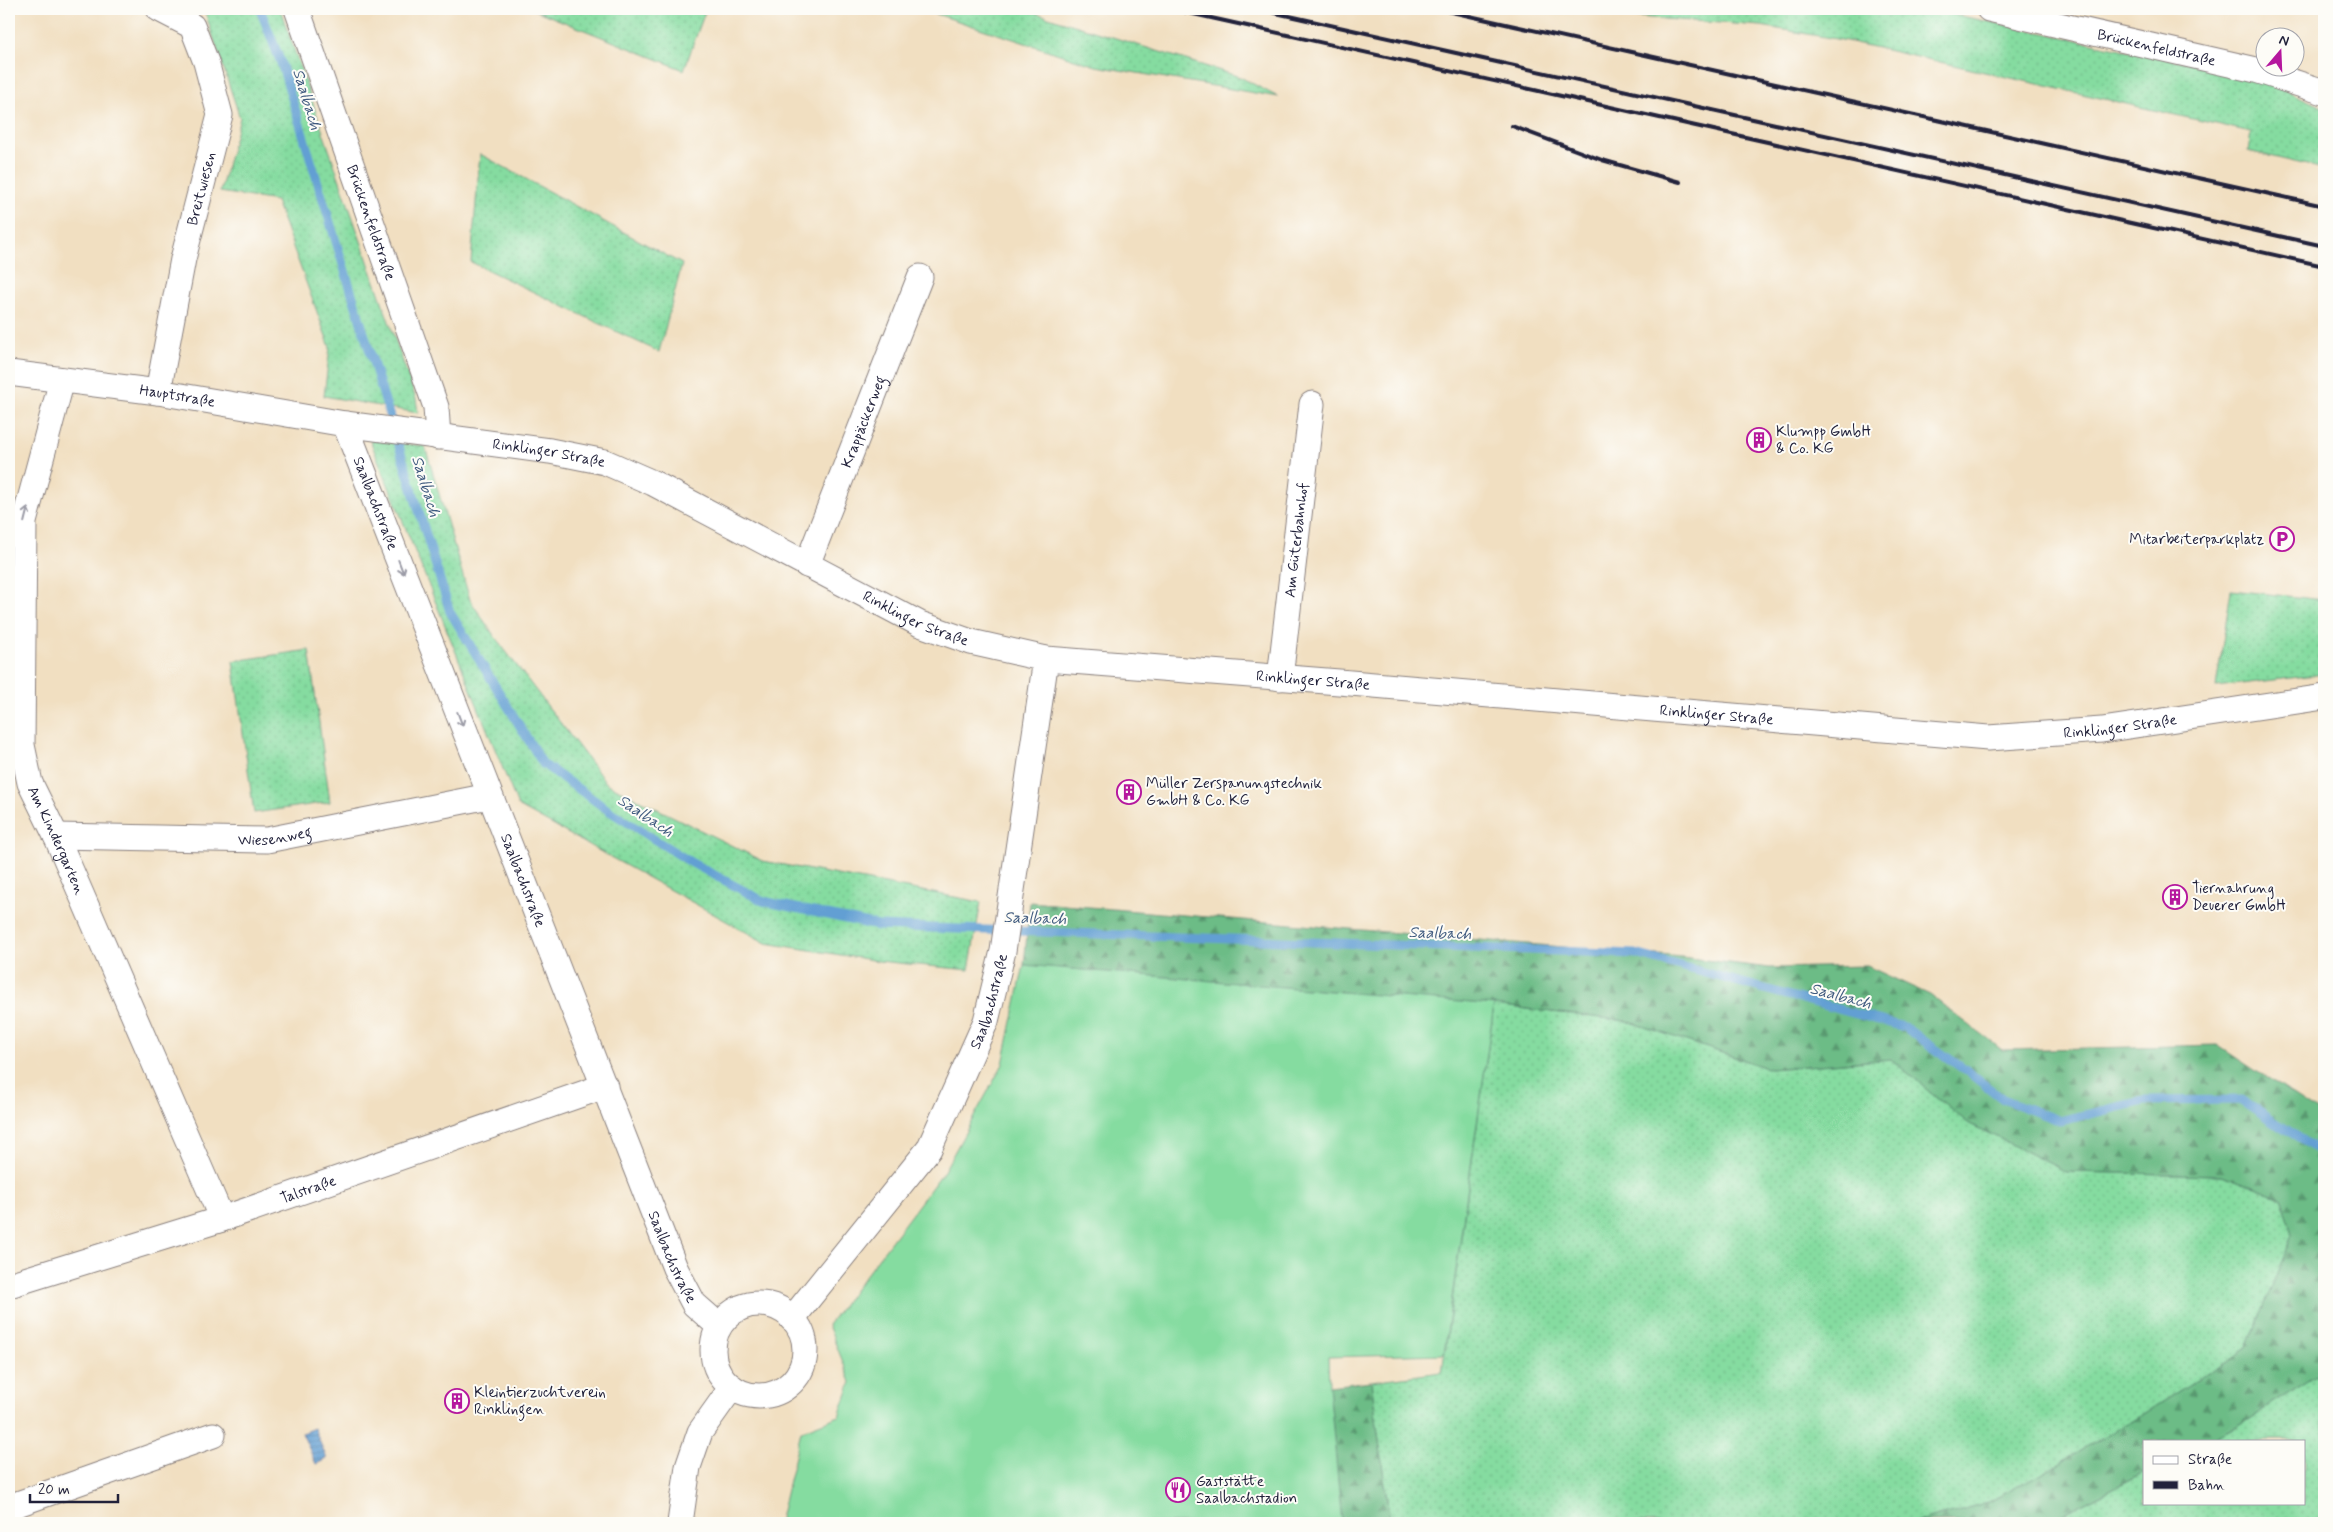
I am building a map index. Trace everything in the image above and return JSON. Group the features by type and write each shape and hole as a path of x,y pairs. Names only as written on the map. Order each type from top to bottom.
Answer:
{"street":[{"name":"Breitwiesen","path":"158,392 183,259 220,115 206,62 192,26 159,9"},
{"name":"Brückenfeldstraße","path":"297,9 436,407 429,436"},
{"name":"Brückenfeldstraße","path":"1990,9 2256,70 2324,92"},
{"name":"Krappäckerweg","path":"807,565 920,277"},
{"name":"Hauptstraße","path":"9,373 158,392 351,424"},
{"name":"Am Kindergarten","path":"62,380 24,522 22,745 30,783 56,836 222,1219"},
{"name":"Am Güterbahnhof","path":"1280,678 1312,404"},
{"name":"Rinklinger Straße","path":"351,424 550,452 605,462 653,483 920,624 971,642 1046,660 1988,738 2102,730 2324,697"},
{"name":"Saalbachstraße","path":"351,424 489,796 605,1086 675,1268 694,1304 719,1326"},
{"name":"Saalbachstraße","path":"792,1319 929,1149 986,1021 1003,951 1046,660"},
{"name":"Wiesenweg","path":"56,836 267,840 489,796"},
{"name":"Talstraße","path":"9,1284 222,1219 605,1086"},
{"path":"754,1304 768,1305 781,1310 792,1319 800,1330 804,1344 804,1358 800,1371 791,1382 781,1390 756,1396 743,1393 732,1387 719,1371 713,1352 714,1339 719,1326 728,1315 740,1308 754,1304"},
{"path":"680,1523 688,1467 700,1432 732,1387"},
{"path":"9,1507 213,1435"}],"green space":[{"path":"199,9 280,9 416,399 418,413 324,396 330,347 276,201 220,192 240,118 205,12"},
{"path":"532,9 706,9 684,70"},
{"path":"921,9 1023,9 1240,77 1278,97 1096,66"},
{"path":"1568,9 1927,9 2256,77 2324,108 2324,169 2248,151 2251,132 1842,40 1761,26 1624,16"},
{"path":"480,154 682,264 659,352 471,262"},
{"path":"370,440 425,446 470,600 495,637 607,784 763,861 981,902 969,970 878,961 766,943 518,806"},
{"path":"2231,590 2324,600 2324,674 2216,687"},
{"path":"309,650 330,802 254,813 233,661"},
{"path":"1030,902 1682,957 1769,968 1867,966 1930,995 2002,1050 2217,1045 2324,1116 2324,1371 2239,1425 2209,1440 2143,1440 2143,1473 2044,1523 1915,1523 1992,1501 2144,1414 2247,1348 2293,1234 2280,1197 2222,1175 2067,1172 1968,1123 1891,1059 1770,1069 1627,1021 1494,1005 1024,965"},
{"path":"1024,965 1494,1005 1444,1354 1328,1357 1342,1523 779,1523 801,1431 839,1416 851,1382 828,1325 944,1171 1003,1064"},
{"path":"1494,1005 1627,1021 1770,1069 1891,1059 1968,1123 2067,1172 2222,1175 2280,1197 2294,1234 2247,1348 2144,1414 1992,1501 1915,1523 1390,1523 1371,1381 1442,1372"},
{"path":"2324,1371 2324,1523 2044,1523 2143,1473 2143,1504 2306,1504 2306,1440 2209,1440 2239,1425"},
{"path":"1371,1381 1390,1523 1342,1523 1329,1386"}],"water":[{"path":"314,1428 327,1459 316,1464 302,1433"}],"waterway":[{"name":"Saalbach","path":"260,9 281,63 450,612 543,764 611,812 692,863 763,901 878,926 1636,954 1904,1027 2003,1099 2060,1121 2144,1101 2241,1100 2324,1154"}],"railway":[{"path":"1171,9 2324,266"},
{"path":"1258,9 2324,246"},
{"path":"1438,9 2324,206"},
{"path":"1512,126 1602,160 1680,182"}],"place":[{"name":"Klumpp GmbH & Co. KG","path":"1759,440"},
{"name":"Mitarbeiterparkplatz","path":"2282,539"},
{"name":"Müller Zerspanungstechnik GmbH & Co. KG","path":"1129,792"},
{"name":"Tiernahrung Deuerer GmbH","path":"2175,897"},
{"name":"Kleintierzuchtverein Rinklingen","path":"457,1401"},
{"name":"Gaststätte Saalbachstadion","path":"1178,1490"}]}
